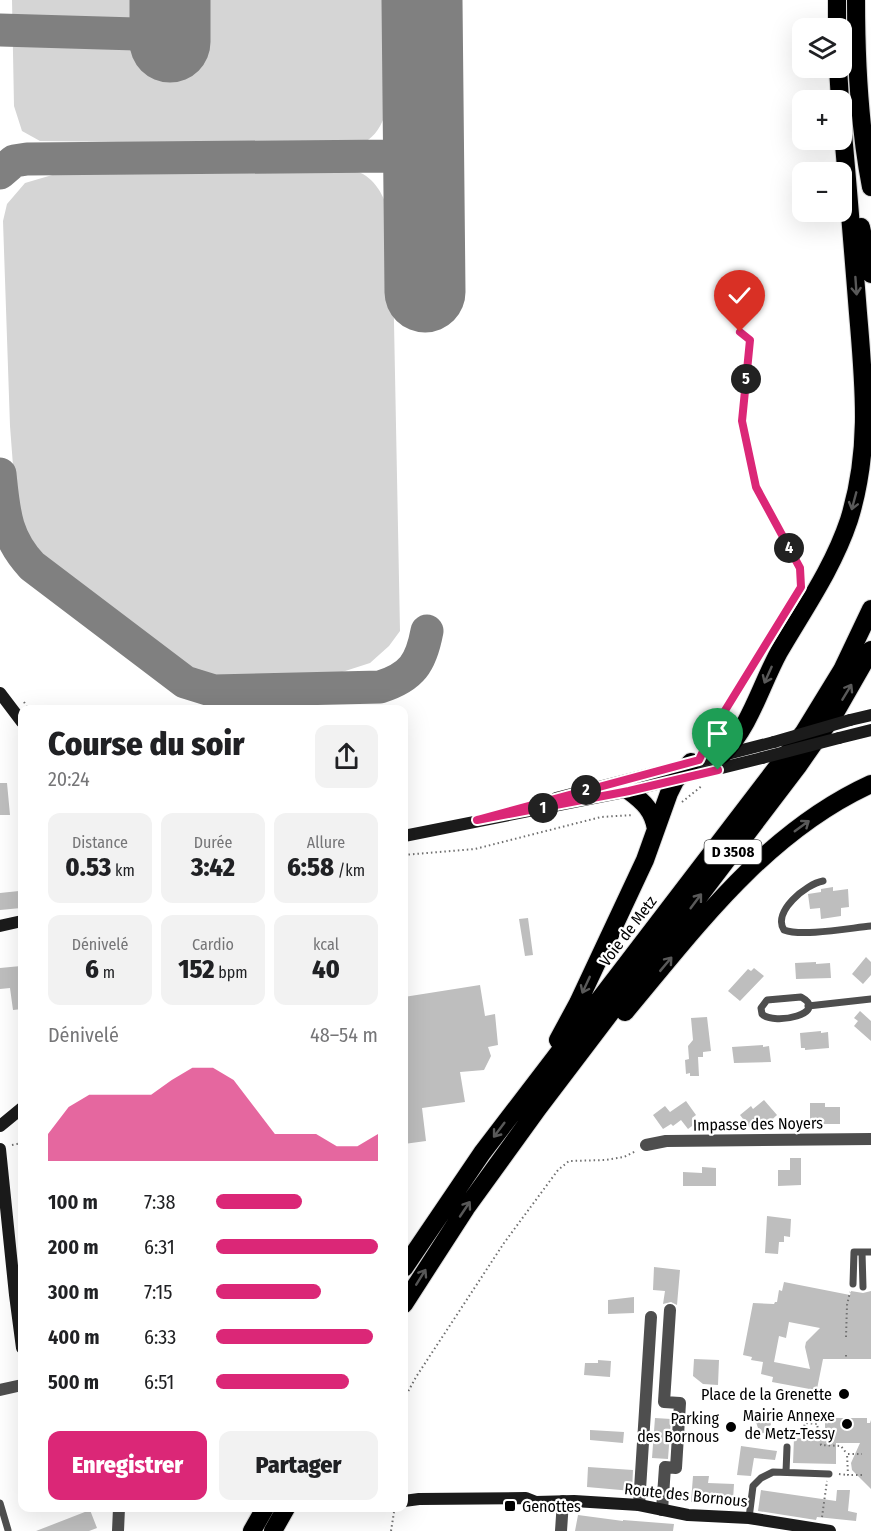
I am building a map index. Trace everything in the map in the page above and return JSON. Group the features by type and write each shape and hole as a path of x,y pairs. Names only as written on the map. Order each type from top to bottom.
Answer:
{"highway":[{"path":"837,0 837,18"},
{"path":"856,0 857,79 863,142 871,187"},
{"path":"863,142 871,172"},
{"path":"723,755 739,736 751,716 774,662 833,559 849,518 859,478 865,434 865,404 844,150"},
{"path":"846,150 871,274"},
{"name":"Voie de Metz","path":"408,1262 482,1153 804,732 842,670 871,609"},
{"name":"D 3508","path":"408,1298 493,1170 798,766 835,713 871,650"},
{"path":"535,1083 578,1003 632,888 675,781 695,761"},
{"path":"493,1170 717,902 784,839 826,809 871,784"},
{"path":"629,791 644,802 652,814 656,829"},
{"path":"252,1531 263,1512"},
{"path":"273,1531 284,1512"}],"main road":[{"path":"0,693 18,717"},
{"path":"477,820 871,715"},
{"path":"408,835 675,781 871,730"},
{"path":"0,926 18,922"},
{"path":"0,1126 18,1112"},
{"path":"0,1149 4,1221 18,1320"},
{"name":"Route des Bornous","path":"408,1503 419,1499 526,1498 536,1502 639,1505 687,1515 749,1518 825,1530"}],"street":[{"name":"Impasse des Noyers","path":"646,1145 666,1141 871,1139"},
{"path":"662,1510 665,1467 676,1468 680,1403 664,1401 670,1310"},
{"path":"639,1505 651,1317"},
{"path":"0,1390 18,1386"},
{"path":"561,1531 563,1501"},
{"path":"118,1531 119,1512"}],"lane":[{"path":"823,881 808,886 782,912 780,920 784,930 808,932 871,926"},
{"path":"801,997 806,1000 808,1006 806,1012 801,1016 770,1019 764,1017 761,1011 764,1002 771,999 801,997"},
{"path":"808,1006 871,999"},
{"path":"854,1284 854,1252 871,1252"},
{"path":"862,1252 863,1287"},
{"path":"786,1472 787,1447"},
{"path":"749,1518 753,1486 767,1474 786,1472 829,1474"},
{"path":"0,1503 8,1530"}],"path":[{"path":"740,332 750,340 742,421 756,487 800,568 801,587"},
{"path":"695,761 763,648"},
{"path":"681,803 710,781"},
{"path":"408,855 475,849 602,818 637,815"},
{"path":"408,1392 460,1308 562,1164 569,1161 624,1157 646,1145"},
{"path":"846,1337 847,1305 854,1284"},
{"path":"817,1417 821,1445 841,1446 846,1454 848,1475 862,1475"},
{"path":"788,1431 803,1431 805,1423 817,1424"},
{"path":"846,1454 862,1455"},
{"path":"825,1530 829,1474"},
{"path":"392,1531 398,1512"}],"shaded area":[{"path":"12,0 391,0 392,75 386,113 378,129 368,140 354,145 40,141 22,131 14,106"},
{"path":"343,169 363,174 374,183 382,194 392,220 400,631 389,646 370,663 339,673 219,677 195,669 175,658 41,555 27,537 16,505 10,426 3,221 7,204 25,183 59,173"}],"building":[{"path":"0,783 7,783 10,815 0,815"},
{"path":"833,887 833,891 848,889 849,907 841,908 841,916 821,919 820,908 810,909 808,894"},
{"path":"18,891 18,908 0,910 0,893"},
{"path":"528,918 533,955 525,956 519,919"},
{"path":"866,957 871,962 871,975 863,984 852,974"},
{"path":"816,962 816,964 830,963 831,978 796,979 795,963"},
{"path":"18,966 18,1009 13,1010 10,988 0,989 0,968"},
{"path":"754,968 764,976 740,1001 728,991 748,969 751,971"},
{"path":"480,985 485,1016 495,1014 498,1045 488,1047 491,1056 484,1070 460,1072 465,1102 422,1108 426,1141 408,1143 408,996"},
{"path":"860,1011 871,1021 871,1041 854,1026 858,1021 854,1018"},
{"path":"707,1017 711,1051 703,1052 703,1057 698,1057 699,1076 690,1076 690,1073 686,1074 685,1060 689,1059 688,1046 693,1040 691,1018"},
{"path":"821,1031 821,1033 828,1032 829,1048 805,1050 801,1048 800,1033"},
{"path":"763,1045 763,1047 769,1046 771,1062 734,1063 732,1047"},
{"path":"764,1100 777,1115 766,1125 763,1122 759,1125 757,1123 751,1129 740,1115 751,1106 753,1109"},
{"path":"686,1101 696,1115 692,1118 696,1123 688,1129 681,1120 663,1129 653,1115 665,1106 670,1112"},
{"path":"810,1103 825,1103 825,1107 840,1107 840,1124 820,1124 820,1120 810,1120"},
{"path":"790,1158 801,1158 801,1185 778,1186 778,1170 790,1170"},
{"path":"702,1167 716,1168 716,1186 683,1186 683,1172 702,1173"},
{"path":"767,1216 791,1219 790,1237 784,1236 784,1242 779,1242 778,1254 765,1253"},
{"path":"654,1267 680,1270 677,1305 671,1302 663,1304 665,1291 653,1290"},
{"path":"784,1282 850,1295 851,1291 863,1293 871,1291 871,1359 823,1359 816,1394 815,1390 772,1382 773,1377 761,1374 763,1362 751,1360 752,1357 743,1355 753,1303 774,1304 777,1302 779,1290 782,1291","holes":["789,1322 820,1328 806,1342 810,1369 774,1362 779,1336 786,1338"]},
{"path":"634,1297 634,1313 608,1314 608,1300"},
{"path":"694,1359 719,1360 718,1385 703,1384 693,1376"},
{"path":"598,1360 611,1361 610,1377 584,1375 585,1363 598,1363"},
{"path":"767,1411 771,1425 769,1426 770,1431 760,1434 754,1416"},
{"path":"655,1418 671,1419 668,1459 652,1458"},
{"path":"825,1418 867,1418 867,1423 871,1420 871,1489 852,1470 851,1463 860,1443 836,1443 836,1464 793,1463 794,1438 825,1439"},
{"path":"590,1430 624,1432 623,1443 590,1440"},
{"path":"741,1446 777,1451 775,1460 754,1458 751,1476 737,1475"},
{"path":"588,1467 633,1470 632,1491 587,1487"},
{"path":"693,1476 709,1476 708,1483 734,1484 733,1500 707,1499 707,1503 691,1502"},
{"path":"761,1490 836,1501 837,1490 850,1490 848,1511 857,1513 856,1521 817,1517 816,1520 758,1511"},
{"path":"85,1512 91,1512 97,1528 89,1531 36,1531"},
{"path":"578,1515 674,1524 673,1531 575,1531"}],"taxiway":[{"path":"0,30 170,35"},
{"path":"391,156 410,147 422,129"},
{"path":"0,173 14,161 27,159 391,156 412,168 423,189"},
{"path":"0,474 7,523 16,545 32,566 185,682 214,691 380,687 400,679 413,667 422,652 427,631"}],"runway":[{"path":"170,0 170,42"},
{"path":"422,0 425,292"}],"place":[{"name":"Place de la Grenette","path":"844,1394"},
{"name":"Mairie Annexe de Metz-Tessy","path":"847,1424"},
{"name":"Parking des Bornous","path":"731,1427"},
{"name":"Genottes","path":"510,1506"}],"route":[{"path":"718,770 629,791 477,820 699,760 713,730 801,587 800,568 756,487 742,421 750,340 740,332"}]}
